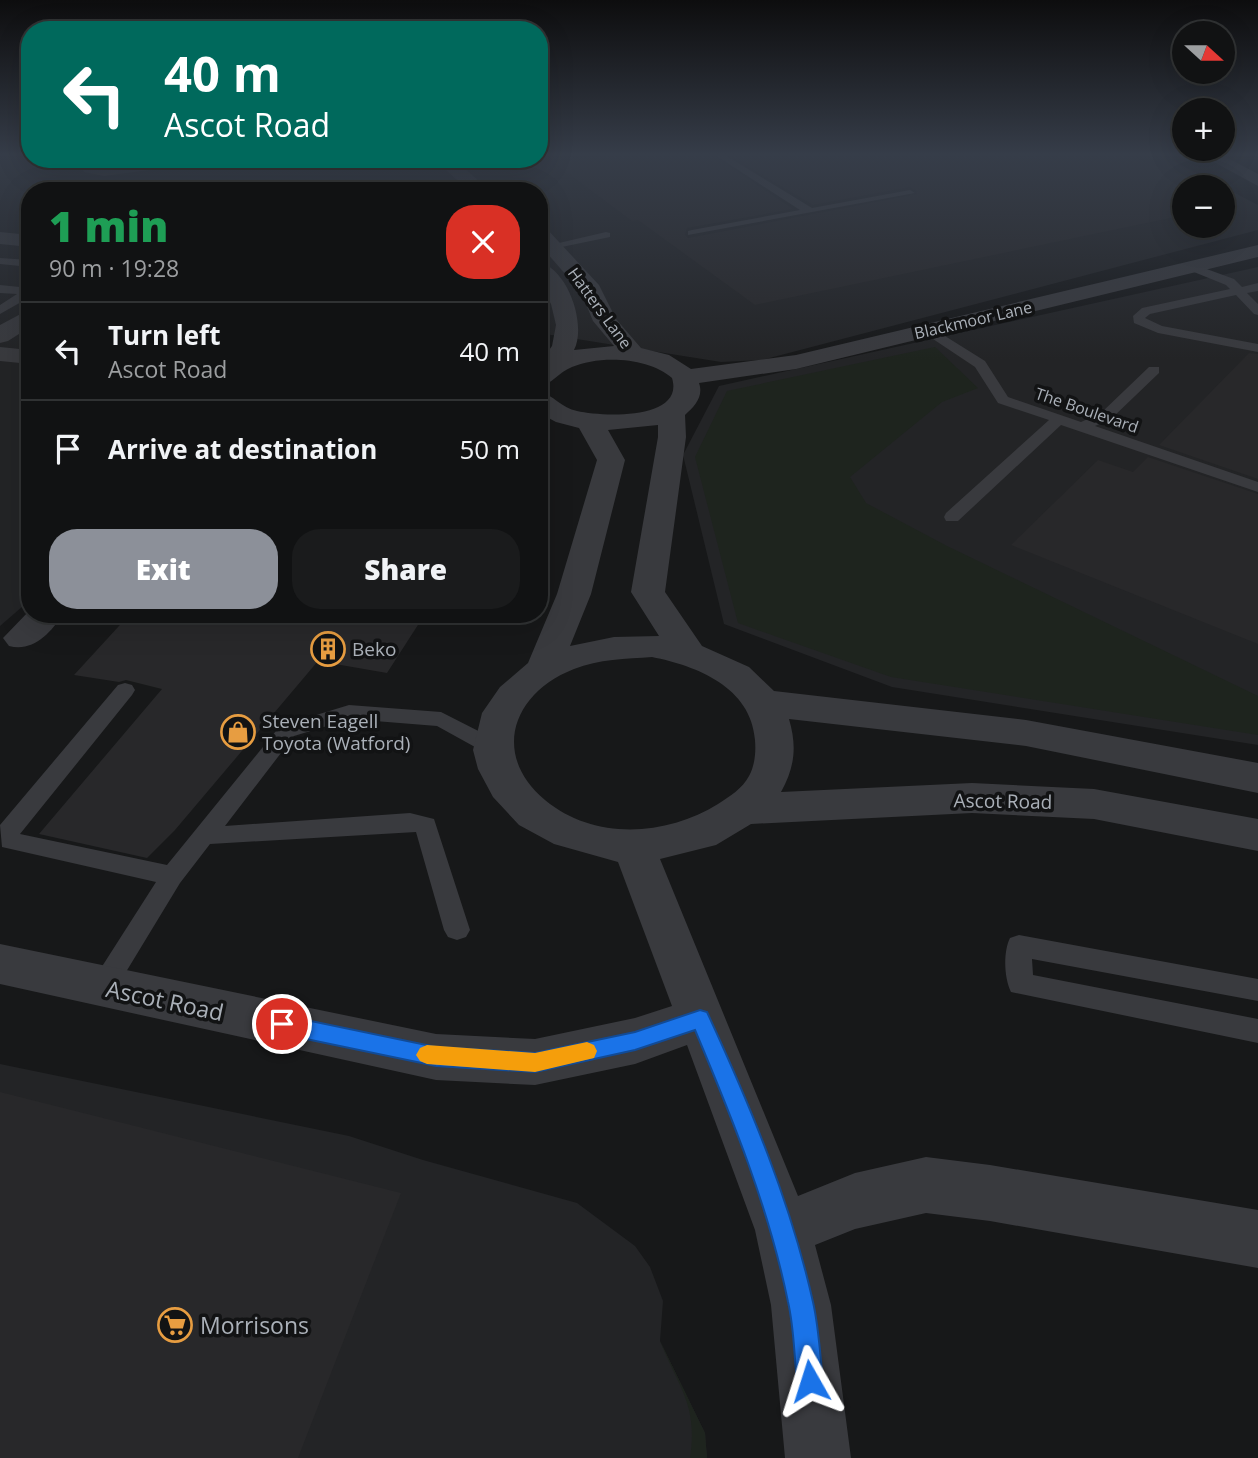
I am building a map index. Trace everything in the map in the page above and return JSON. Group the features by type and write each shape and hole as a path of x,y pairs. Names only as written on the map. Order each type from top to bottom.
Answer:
{"street":[{"path":"0,238 21,240"},
{"name":"Hatters Lane","path":"548,241 591,290 605,321 633,354"},
{"name":"Blackmoor Lane","path":"685,377 796,362 1258,251"},
{"path":"548,280 562,299 566,344 548,367"},
{"path":"0,335 21,322"},
{"path":"548,372 579,356 598,353 633,354 660,360 685,377 687,396 671,411 635,422 590,423 559,414 548,406"},
{"path":"0,354 21,356"},
{"path":"671,411 672,437 648,592 688,653"},
{"path":"544,669 574,594 611,460 590,423"},
{"path":"21,638 37,623"},
{"path":"652,646 688,653 727,669 763,703 776,735 776,754 764,789 745,809 704,833 633,847 594,841 561,831 522,806 503,782 492,747 500,714 522,684 544,669 583,652 652,646"},
{"path":"763,703 1026,733 1258,778"},
{"name":"Ascot Road","path":"745,809 972,798 1094,804 1258,835"},
{"path":"633,847 783,1230 802,1305 818,1458"},
{"name":"Ascot Road","path":"0,964 436,1057 535,1062 635,1041 700,1019"},
{"path":"783,1230 855,1200 926,1185 990,1193 1258,1239"}],"lane":[{"path":"692,233 745,223"},
{"path":"548,239 606,235"},
{"path":"0,261 21,263"},
{"path":"1193,268 1230,282 1251,302"},
{"path":"1251,302 1258,287"},
{"path":"0,289 21,291"},
{"path":"0,310 21,297"},
{"path":"1251,302 1146,311 1139,320 1158,329 1258,348"},
{"name":"The Boulevard","path":"929,330 980,364 1003,400 1258,487"},
{"path":"1082,427 1106,416 1154,370"},
{"path":"952,517 1059,419"},
{"path":"125,690 8,831 10,841 172,877"},
{"path":"103,987 172,877 287,731 349,712 441,719 492,747"},
{"path":"202,836 410,822 426,825 457,930"},
{"path":"1258,990 1019,946 1020,984 1258,1031"}],"shaded area":[{"path":"0,223 21,223 21,608 0,626"},
{"path":"548,223 1172,223 1172,238 1227,238 762,360 721,362 548,334"},
{"path":"1235,223 1258,223 1258,230 1235,236"},
{"path":"1258,267 1258,745 892,687 724,624 683,455 719,386"},
{"path":"935,347 978,388 942,402 850,477 866,503 947,546 1258,696 1258,735 891,677 738,623 695,457 727,391"},
{"path":"0,1064 349,1136 423,1160 577,1203 635,1246 650,1267 663,1301 660,1341 705,1433 707,1458 0,1458"},
{"path":"660,1341 705,1433 707,1458 690,1458 692,1439 689,1410"}],"building":[{"path":"642,223 715,223 687,228 685,235 688,238 766,223 1147,223 755,305"},
{"path":"1249,353 1258,354 1258,479 1159,445"},
{"path":"1148,457 1258,494 1258,644 1011,545 1098,460 1133,472"},
{"path":"122,623 419,623 387,673 318,661 175,830 147,858 39,834 162,689 126,680 119,682 74,675"},
{"name":"Morrisons","path":"0,1092 401,1193 298,1458 0,1458"}],"slow traffic":[{"path":"427,1055 535,1062 587,1051"}],"place":[{"name":"Beko","path":"328,649"},
{"name":"Steven Eagell Toyota (Watford)","path":"238,732"},
{"name":"Morrisons","path":"175,1325"}],"route":[{"path":"282,1024 436,1057 535,1062 635,1041 700,1019 783,1230 802,1305 810,1381"}]}
